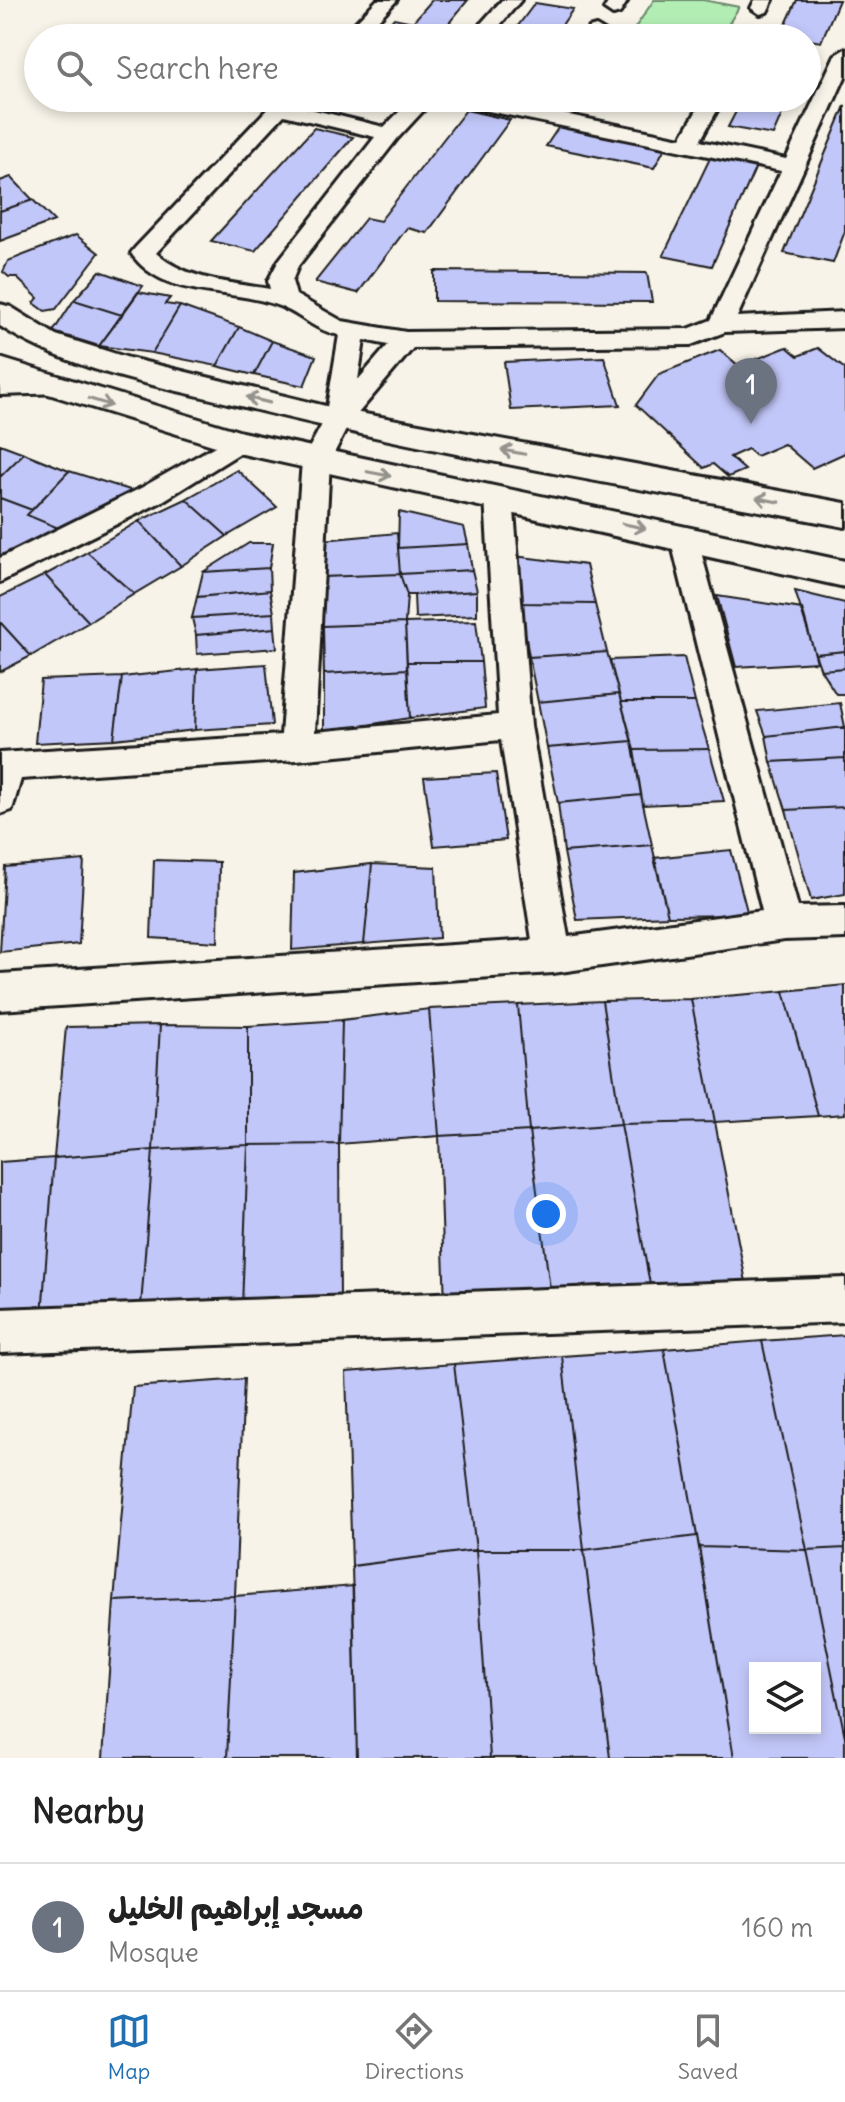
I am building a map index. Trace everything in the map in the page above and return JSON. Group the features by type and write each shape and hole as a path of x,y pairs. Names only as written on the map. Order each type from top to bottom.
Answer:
{"main road":[{"path":"0,313 45,342 120,366 338,420 845,515"},
{"path":"0,368 53,387 238,442 845,574"}],"street":[{"path":"364,24 388,0"},
{"path":"491,24 512,0"},
{"path":"821,108 845,55"},
{"path":"275,112 132,255 183,278 285,299 314,318 353,330 406,340 691,337 721,325 845,320"},
{"path":"314,112 389,134"},
{"path":"285,299 280,281 287,265 389,134 411,112"},
{"path":"562,112 687,146 794,167"},
{"path":"687,146 706,112"},
{"path":"721,325 819,112"},
{"path":"338,420 353,330"},
{"path":"297,747 316,461 338,420 406,340"},
{"path":"0,387 53,387"},
{"path":"0,571 151,495 238,442"},
{"path":"499,498 515,726 553,956"},
{"path":"685,537 784,924"},
{"path":"0,800 3,767 297,747 515,726"},
{"path":"0,992 553,956 784,924 845,922"},
{"path":"0,1331 845,1300"}],"green space":[{"path":"654,0 703,0 739,7 729,24 638,24"}],"building":[{"path":"432,0 468,0 448,24 389,24 394,18 413,22"},
{"path":"797,0 839,0 821,42 821,24 786,24"},
{"path":"535,3 573,9 563,24 519,24"},
{"path":"845,106 845,231 833,263 784,253"},
{"path":"464,112 510,120 427,233 407,228 358,293 315,282 366,218 380,221"},
{"path":"736,112 783,112 773,135 728,127"},
{"path":"560,125 666,146 654,168 546,146"},
{"path":"314,128 353,137 255,251 211,241"},
{"path":"712,154 758,162 712,266 663,256"},
{"path":"11,177 33,200 0,211 0,181"},
{"path":"33,200 54,221 0,241 0,211"},
{"path":"76,235 99,253 56,309 45,311 34,303 38,298 16,277 9,277 3,272 8,261"},
{"path":"100,271 143,286 122,315 74,300"},
{"path":"434,271 647,273 652,302 434,301"},
{"path":"138,292 170,298 165,304 180,306 152,353 99,346"},
{"path":"74,300 122,315 99,346 53,332"},
{"path":"180,306 239,327 217,366 152,353"},
{"path":"239,327 272,341 254,375 217,366"},
{"path":"272,341 316,356 304,386 254,375"},
{"path":"787,347 798,356 818,348 845,369 845,453 812,468 784,444 756,456 748,449 730,457 745,470 728,477 713,464 704,468 636,405 659,374 720,350 739,366"},
{"path":"604,357 620,405 511,410 504,362"},
{"path":"0,444 24,453 0,477"},
{"path":"24,453 69,471 32,510 0,498 0,477"},
{"path":"237,470 277,507 227,536 186,499"},
{"path":"69,471 130,490 128,498 63,530 27,515"},
{"path":"0,498 32,510 27,515 63,530 0,562"},
{"path":"186,499 227,536 181,566 139,521"},
{"path":"399,512 464,527 468,544 398,548"},
{"path":"139,521 181,566 134,594 87,552"},
{"path":"397,533 400,574 322,577 323,540"},
{"path":"249,543 273,543 269,568 203,572"},
{"path":"468,544 472,570 400,574 398,548"},
{"path":"87,552 134,594 89,622 45,575"},
{"path":"514,556 586,565 595,604 520,603"},
{"path":"269,568 270,590 197,597 203,572"},
{"path":"472,570 477,591 414,595 407,595 400,574"},
{"path":"400,574 407,595 405,623 323,626 322,577"},
{"path":"45,575 89,622 31,656 0,622 0,597"},
{"path":"270,590 274,613 192,618 197,597"},
{"path":"477,591 477,615 415,618 414,595"},
{"path":"795,591 845,603 845,651 815,654"},
{"path":"717,596 802,609 817,662 736,667"},
{"path":"520,603 595,604 607,652 529,657"},
{"path":"274,613 275,628 196,635 192,618"},
{"path":"476,621 481,662 407,662 405,623"},
{"path":"0,622 31,656 0,672"},
{"path":"405,623 407,669 324,674 323,626"},
{"path":"275,628 277,648 197,654 196,635"},
{"path":"845,651 845,668 821,670 815,654"},
{"path":"607,652 619,694 538,702 529,657"},
{"path":"684,657 695,702 621,702 610,660"},
{"path":"407,662 481,662 485,708 410,718"},
{"path":"266,664 272,725 195,730 197,669"},
{"path":"845,668 845,694 836,694 821,670"},
{"path":"197,669 195,730 114,739 122,677"},
{"path":"407,669 410,718 324,732 324,674"},
{"path":"122,677 114,739 35,743 41,680"},
{"path":"619,694 632,741 547,748 538,702"},
{"path":"621,702 695,702 709,749 634,750"},
{"path":"840,703 845,727 766,736 757,711"},
{"path":"845,727 845,758 771,762 766,736"},
{"path":"632,741 641,795 558,803 547,748"},
{"path":"709,749 724,801 643,805 634,750"},
{"path":"845,758 845,807 786,810 771,762"},
{"path":"496,773 506,840 434,846 424,777"},
{"path":"641,795 652,845 564,852 558,803"},
{"path":"845,807 845,894 811,900 786,810"},
{"path":"652,845 668,916 577,920 564,852"},
{"path":"731,850 748,915 668,916 654,858"},
{"path":"84,860 79,944 0,952 5,867"},
{"path":"154,860 219,862 218,942 151,938"},
{"path":"372,864 364,944 292,950 294,873"},
{"path":"372,864 436,867 439,938 364,944"},
{"path":"845,985 845,1114 818,1116 784,991"},
{"path":"784,991 818,1116 715,1122 691,999"},
{"path":"691,999 715,1122 621,1124 602,1001"},
{"path":"602,1001 621,1124 529,1131 518,1005"},
{"path":"518,1005 529,1131 439,1136 429,1009"},
{"path":"429,1009 439,1136 339,1144 342,1020"},
{"path":"342,1020 339,1144 248,1145 248,1026"},
{"path":"160,1025 248,1026 248,1145 153,1150"},
{"path":"160,1025 153,1150 54,1158 66,1027"},
{"path":"715,1122 747,1287 651,1290 621,1124"},
{"path":"621,1124 651,1290 551,1296 529,1131"},
{"path":"529,1131 551,1296 445,1304 439,1136"},
{"path":"339,1144 340,1299 242,1307 248,1145"},
{"path":"248,1145 242,1307 141,1306 153,1150"},
{"path":"153,1150 141,1306 42,1315 54,1158"},
{"path":"54,1158 42,1315 0,1316 0,1162"},
{"path":"845,1335 845,1548 807,1550 762,1341"},
{"path":"762,1341 807,1550 699,1547 664,1349"},
{"path":"664,1349 697,1536 584,1550 562,1356"},
{"path":"562,1356 584,1550 476,1550 454,1364"},
{"path":"454,1364 476,1550 352,1566 346,1372"},
{"path":"244,1379 235,1596 114,1601 133,1387"},
{"path":"697,1536 734,1758 610,1758 584,1550"},
{"path":"699,1547 807,1550 845,1737 845,1758 734,1758"},
{"path":"845,1548 845,1737 807,1550"},
{"path":"476,1550 584,1550 610,1758 490,1758"},
{"path":"476,1550 490,1758 357,1758 352,1566"},
{"path":"353,1586 357,1758 227,1758 235,1596"},
{"path":"235,1596 227,1758 103,1758 114,1601"}],"place":[{"name":"مسجد إبراهيم الخليل","path":"751,424"}]}
